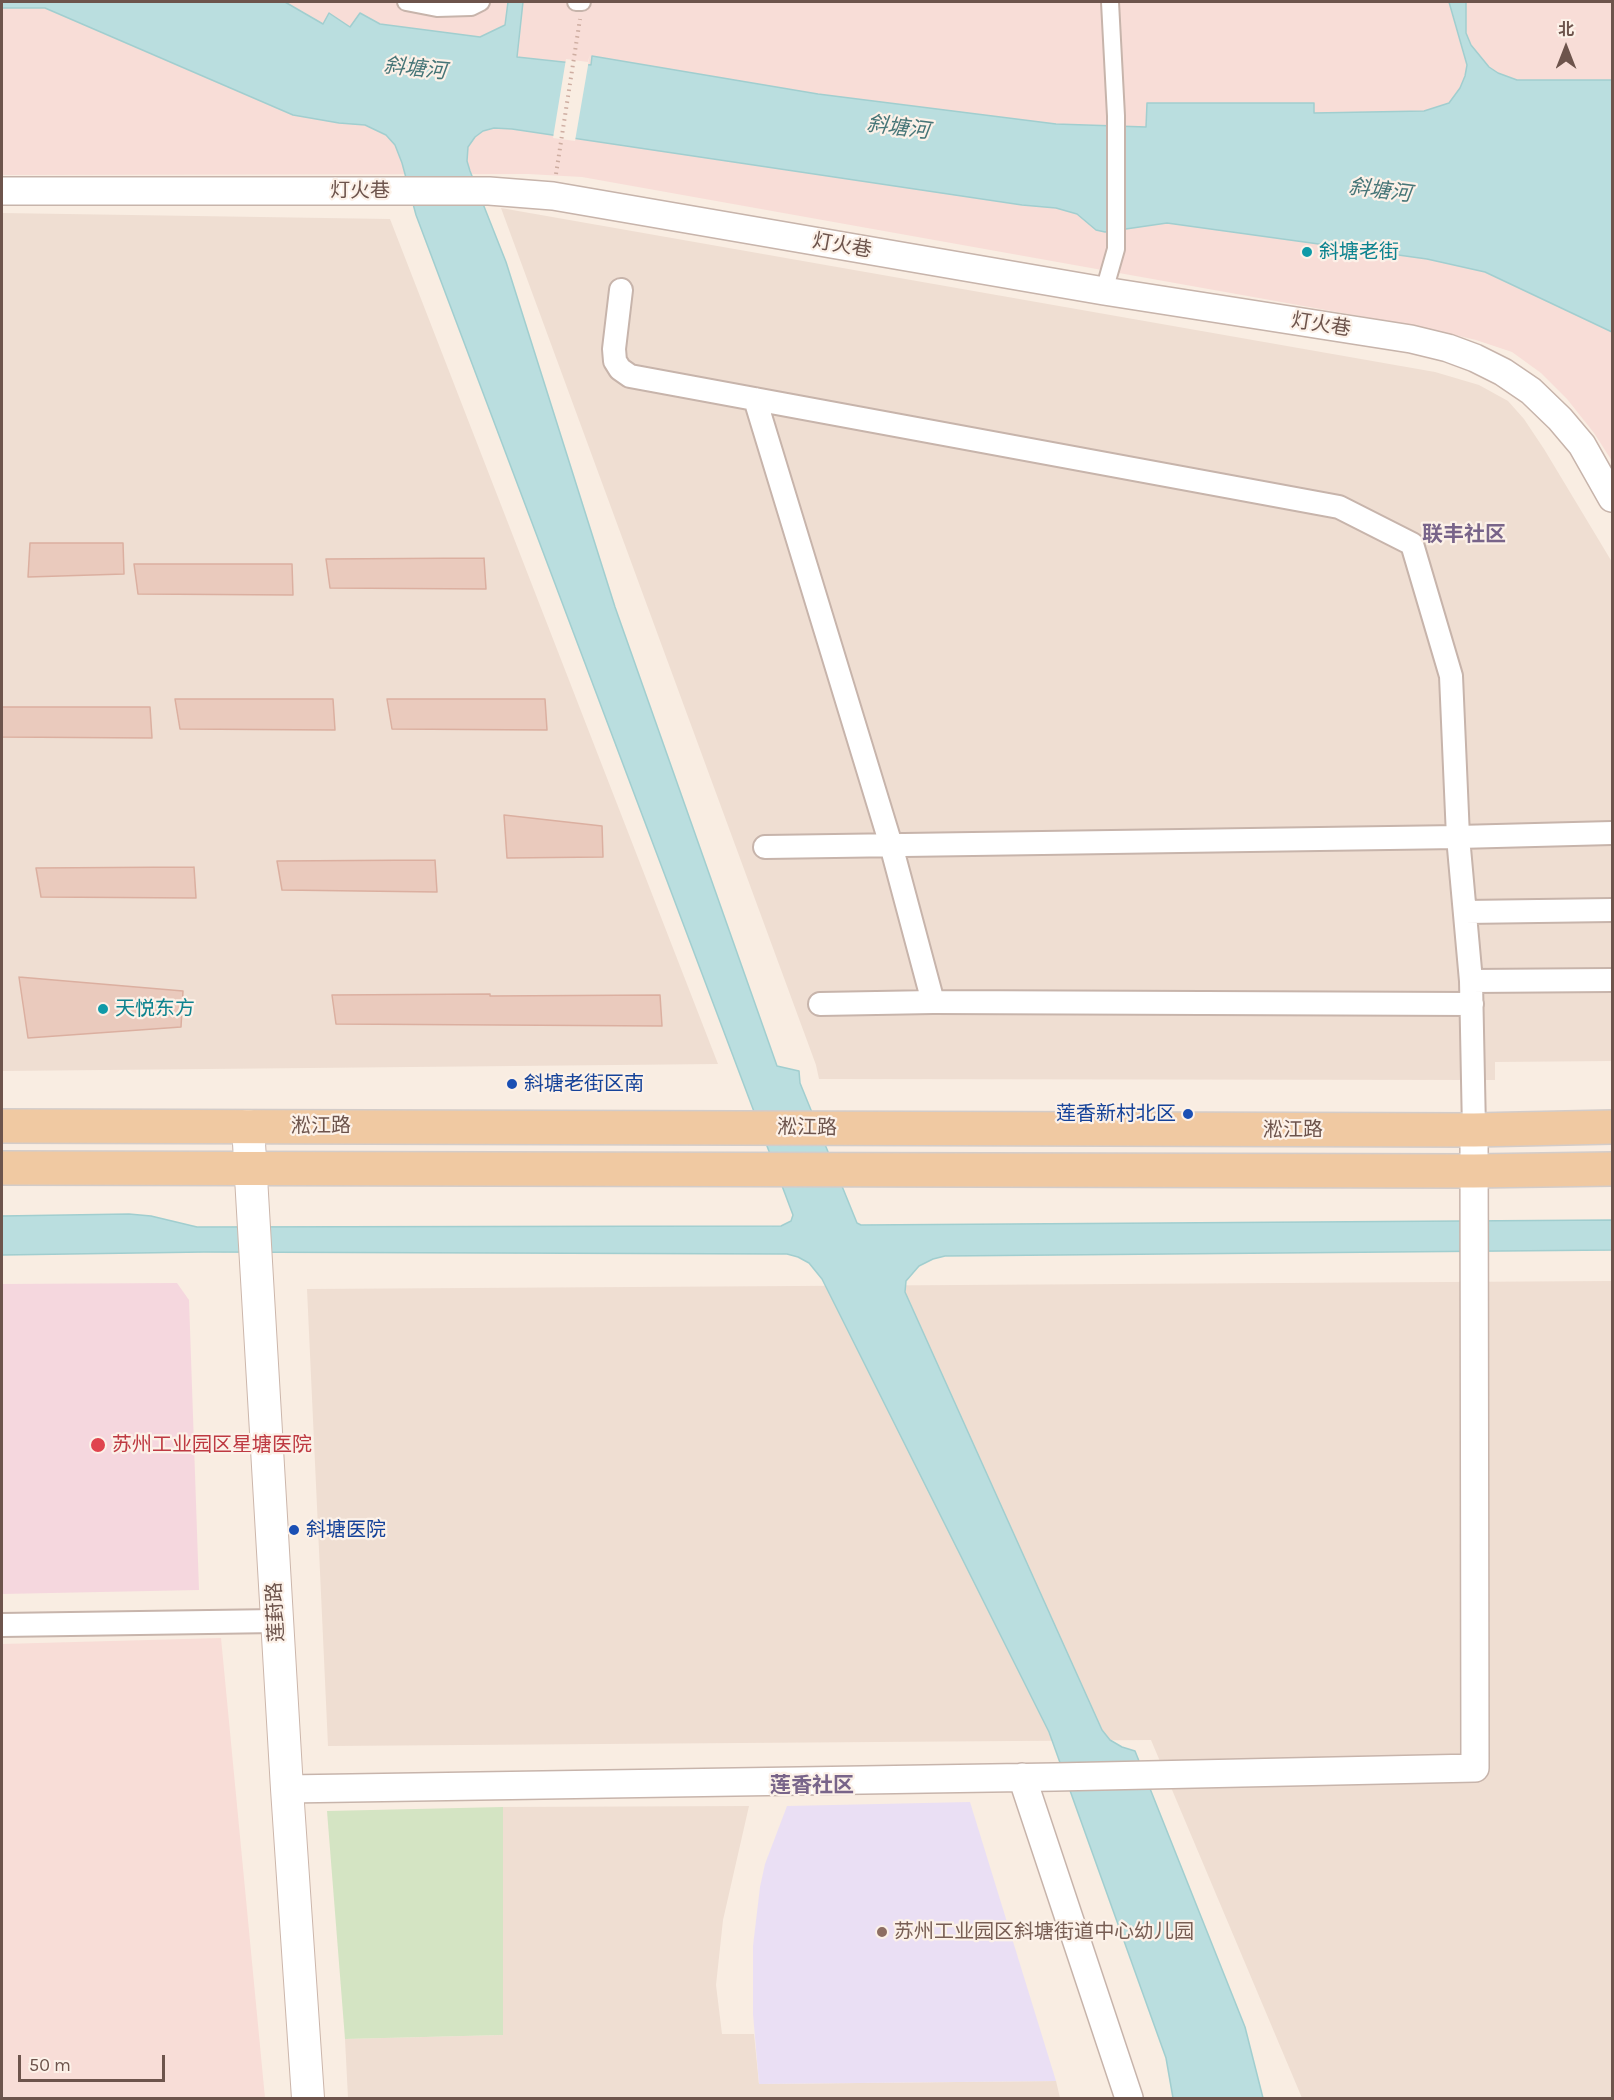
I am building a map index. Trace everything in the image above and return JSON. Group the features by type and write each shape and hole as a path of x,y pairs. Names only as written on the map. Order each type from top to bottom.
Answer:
{"main road":[{"name":"淞江路","path":"2,1126 1474,1130 1612,1127"},
{"name":"莲葑路","path":"248,1126 255,1274 308,2098"},
{"name":"淞江路","path":"2,1168 1474,1171 1612,1169"}],"street":[{"path":"406,2 437,8 471,7 481,2"},
{"path":"1104,291 1116,249 1116,116 1110,2"},
{"name":"灯火巷","path":"2,191 489,190 553,196 1104,291 1411,339 1448,348 1475,358 1503,372 1531,392 1560,419 1582,445 1612,498"},
{"path":"287,1789 1475,1768 1474,1130 1471,981 1458,837 1451,676 1412,544 1339,507 630,376 620,369 615,361 614,348 621,290"},
{"path":"755,399 891,845 933,1002"},
{"path":"765,847 1612,833"},
{"path":"1466,912 1612,910"},
{"path":"1471,981 1612,980"},
{"path":"820,1004 933,1002 1472,1004"},
{"path":"2,1625 277,1621"},
{"path":"1022,1777 1129,2098"}],"path":[{"path":"558,159 578,37"}],"shaded area":[{"name":"斜塘老街","path":"2,2 1612,2 1612,461 1594,433 1567,399 1541,373 1512,352 1476,340 1421,327 582,177 528,174 2,175"},
{"name":"莲香新村北区","path":"501,208 1435,372 1479,385 1508,401 1524,419 1544,449 1612,562 1612,1061 1495,1062 1495,1080 819,1079 816,1065"},
{"path":"2,213 390,219 718,1064 2,1071"},
{"path":"1612,1281 1612,2098 1302,2098 1151,1740 328,1746 307,1289"},
{"name":"苏州工业园区星塘医院","path":"177,1283 189,1300 199,1590 2,1594 2,1284"},
{"path":"221,1638 265,2098 2,2098 2,1644"},
{"name":"苏州工业园区斜塘街道中心幼儿园","path":"970,1802 1056,2081 759,2084 753,2014 753,1946 765,1864 787,1806"},
{"path":"749,1806 723,1920 716,1985 722,2034 754,2034 759,2084 1056,2081 1060,2098 348,2098 345,2039 503,2035 503,1807"}],"green space":[{"path":"503,1807 503,2035 345,2039 327,1811"}],"water":[{"name":"斜塘河","path":"2,2 285,2 323,24 329,13 350,27 360,13 380,24 480,37 505,25 508,2 523,2 517,57 591,65 592,56 818,94 1056,124 1146,127 1147,103 1314,103 1314,113 1424,111 1449,103 1460,88 1465,76 1467,65 1449,2 1466,2 1466,33 1471,45 1489,67 1498,73 1517,80 1612,80 1612,332 1485,272 1427,259 1167,223 1105,232 1096,230 1077,214 1056,208 1022,205 512,129 494,128 483,131 468,147 467,161 470,171 506,262 615,607 777,1066 799,1071 800,1083 857,1223 861,1225 1612,1220 1612,1250 945,1256 919,1266 906,1281 905,1292 1102,1730 1110,1740 1135,1751 1245,2027 1263,2098 1173,2098 1166,2058 1049,1732 822,1279 809,1263 787,1254 204,1252 2,1255 2,1216 129,1214 151,1216 197,1227 781,1226 791,1221 793,1215 416,215 395,145 386,135 365,125 293,115 45,8 2,8"}],"pier":[{"path":"590,54 575,141 553,138 566,59 588,62"}],"building":[{"path":"30,543 123,543 124,574 28,577"},
{"path":"484,558 486,589 330,588 326,559"},
{"path":"134,564 292,564 293,595 138,594"},
{"path":"175,699 333,699 335,730 180,729"},
{"path":"387,699 545,699 547,730 392,729"},
{"path":"2,707 150,707 152,738 2,737"},
{"path":"504,815 602,826 603,857 507,858"},
{"path":"435,860 437,892 282,890 277,861"},
{"path":"194,867 196,898 41,897 36,868"},
{"name":"天悦东方","path":"19,977 183,991 181,1027 28,1038"},
{"path":"490,994 490,996 660,995 662,1026 336,1024 332,995"}],"place":[{"name":"斜塘老街","path":"1307,252"},
{"name":"天悦东方","path":"103,1009"},
{"name":"斜塘老街区南","path":"512,1084"},
{"name":"莲香新村北区","path":"1188,1114"},
{"name":"苏州工业园区星塘医院","path":"98,1445"},
{"name":"斜塘医院","path":"294,1530"},
{"name":"苏州工业园区斜塘街道中心幼儿园","path":"882,1932"}],"district":[{"name":"联丰社区","path":"1464,535"},
{"name":"莲香社区","path":"812,1786"}]}
